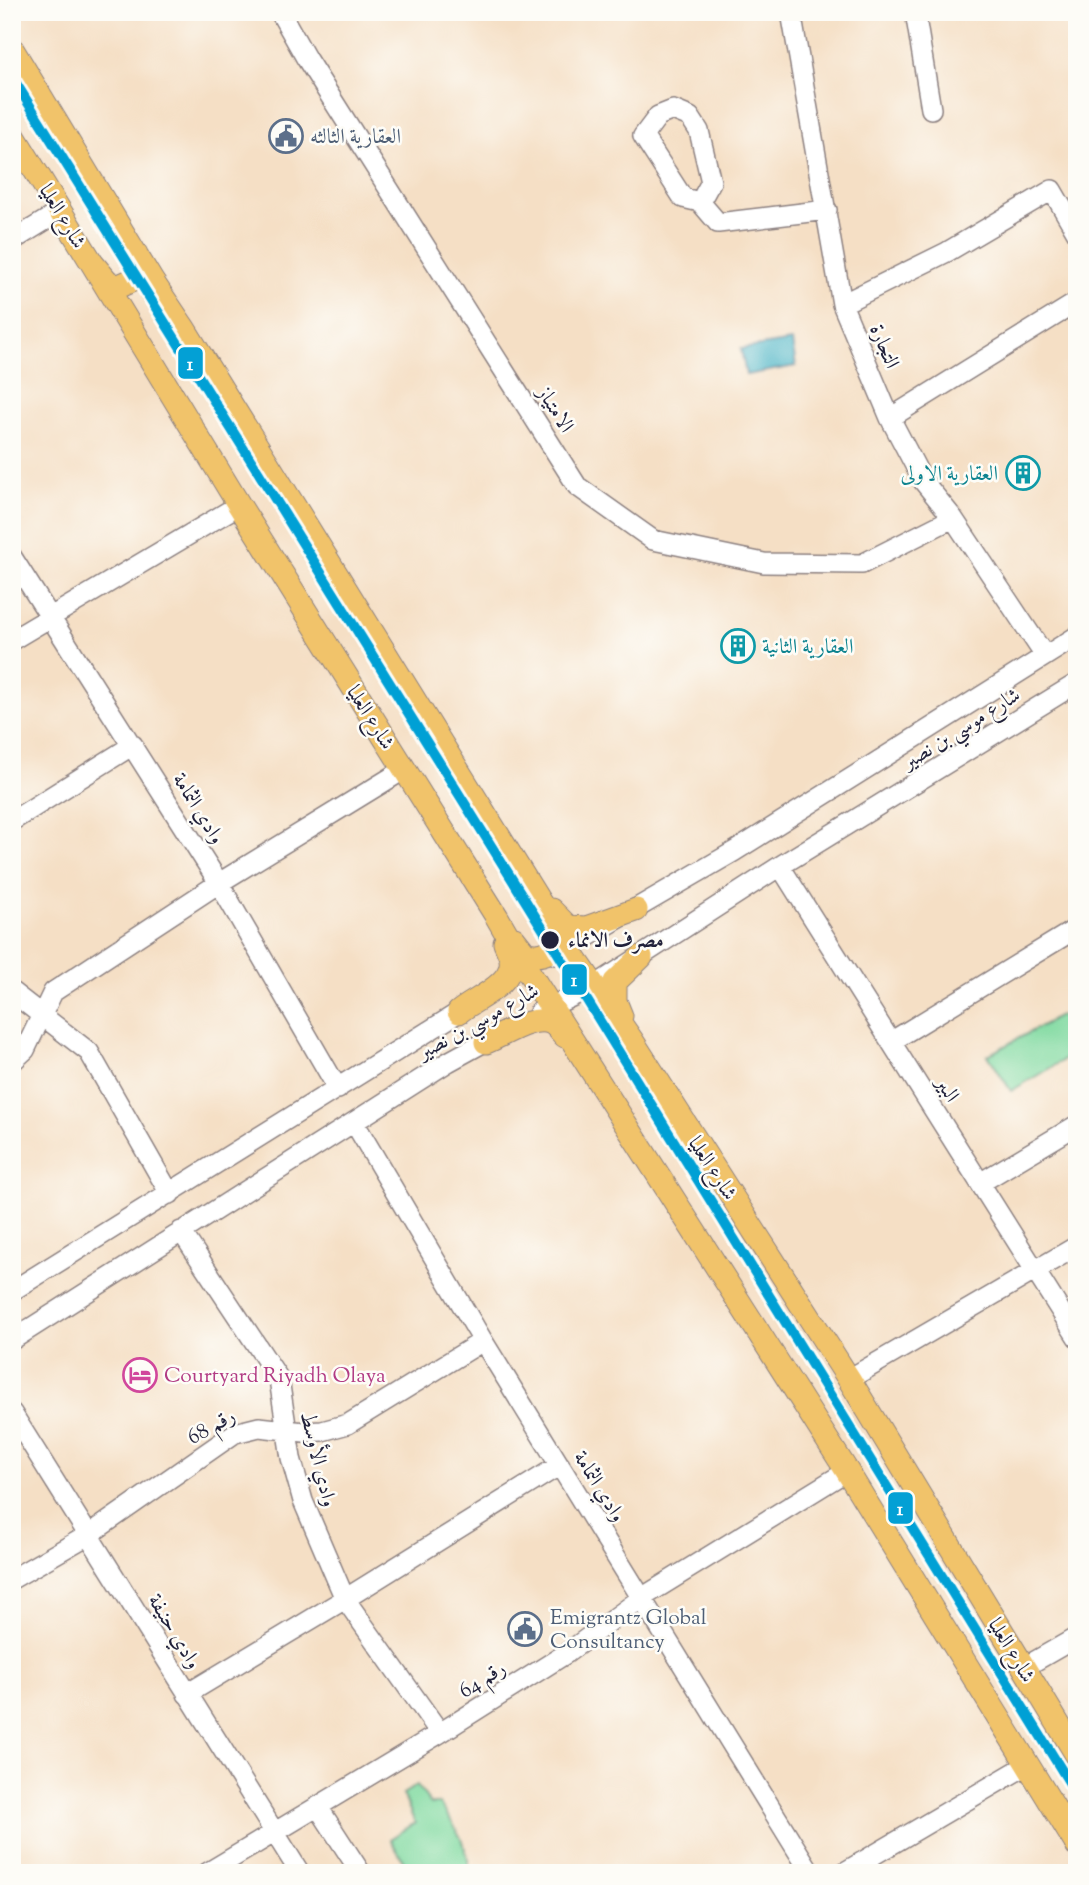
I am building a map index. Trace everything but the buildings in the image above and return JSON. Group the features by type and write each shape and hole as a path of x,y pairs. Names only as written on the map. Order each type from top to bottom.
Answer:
{"main road":[{"name":"شارع العليا","path":"12,49 138,262 568,948 631,1039 849,1379 1077,1755"},
{"name":"شارع العليا","path":"12,133 528,971 847,1471 1077,1845"},
{"name":"شارع العليا","path":"92,263 107,281 117,287 137,278 138,262"},
{"path":"525,878 568,927 586,928 636,910"},
{"path":"497,917 525,953 541,955 554,947 556,939 544,909"},
{"path":"459,1012 501,982 509,973 511,961 497,917"},
{"path":"631,1039 613,991 615,982 636,960"},
{"path":"486,1042 541,1021 553,1024 581,1054"}],"street":[{"name":"الامتياز","path":"280,12 306,58 577,486 653,540 764,563 862,564 953,518"},
{"name":"التجارة","path":"791,12 842,304 890,418 923,481 953,518 1045,656"},
{"path":"915,12 931,109"},
{"path":"700,202 711,182 699,131 691,117 673,110 659,116 643,136 683,198 700,202 718,223 827,210"},
{"path":"842,304 947,252 1052,190 1077,233"},
{"path":"12,241 59,212"},
{"path":"890,418 1077,302"},
{"path":"12,640 239,505"},
{"name":"وادي الثمامة","path":"12,557 219,883 338,1089"},
{"name":"شارع موسي بن نصير","path":"12,1291 459,1012 735,851 1077,636"},
{"name":"شارع موسي بن نصير","path":"12,1339 448,1062 527,1016 593,987 780,866 1077,683"},
{"path":"12,821 133,745"},
{"path":"12,1062 25,1051 53,992 219,883 405,769"},
{"name":"البير","path":"780,866 1077,1337"},
{"path":"892,1041 1077,928"},
{"path":"603,929 588,947 587,954 595,971 604,976 636,960"},
{"path":"12,992 89,1052 170,1194"},
{"name":"وادي الثمامة","path":"354,1122 483,1341 811,1873"},
{"path":"980,1183 1077,1125"},
{"name":"وادي الأوسط","path":"181,1231 279,1379 291,1458 303,1501 345,1599 439,1733"},
{"path":"849,1379 1077,1247"},
{"name":"رقم 68","path":"12,1579 90,1534 235,1433 259,1427 322,1431 348,1424 483,1341"},
{"name":"وادي حنيفة","path":"12,1413 300,1873"},
{"path":"187,1693 345,1599 560,1465"},
{"name":"رقم 64","path":"207,1873 567,1653 643,1597 847,1471"},
{"path":"1023,1668 1077,1637"},
{"path":"843,1873 1027,1765"},
{"path":"318,1807 361,1873"}],"green space":[{"path":"1061,1015 1077,1036 1077,1052 1011,1091 988,1055"},
{"path":"417,1785 431,1804 440,1804 456,1828 467,1854 469,1873 411,1873 390,1839 415,1823 403,1794"}],"water":[{"path":"792,341 796,366 746,375 741,349"}],"transit line":[{"name":"1","path":"12,77 548,937 1077,1795"}],"place":[{"name":"العقارية الثالثه","path":"286,136"},
{"name":"العقارية الاولى","path":"1023,473"},
{"name":"العقارية الثانية","path":"738,646"},
{"name":"مصرف الانماء","path":"550,940"},
{"name":"Courtyard Riyadh Olaya","path":"140,1375"},
{"name":"Emigrantz Global Consultancy","path":"525,1629"}]}
